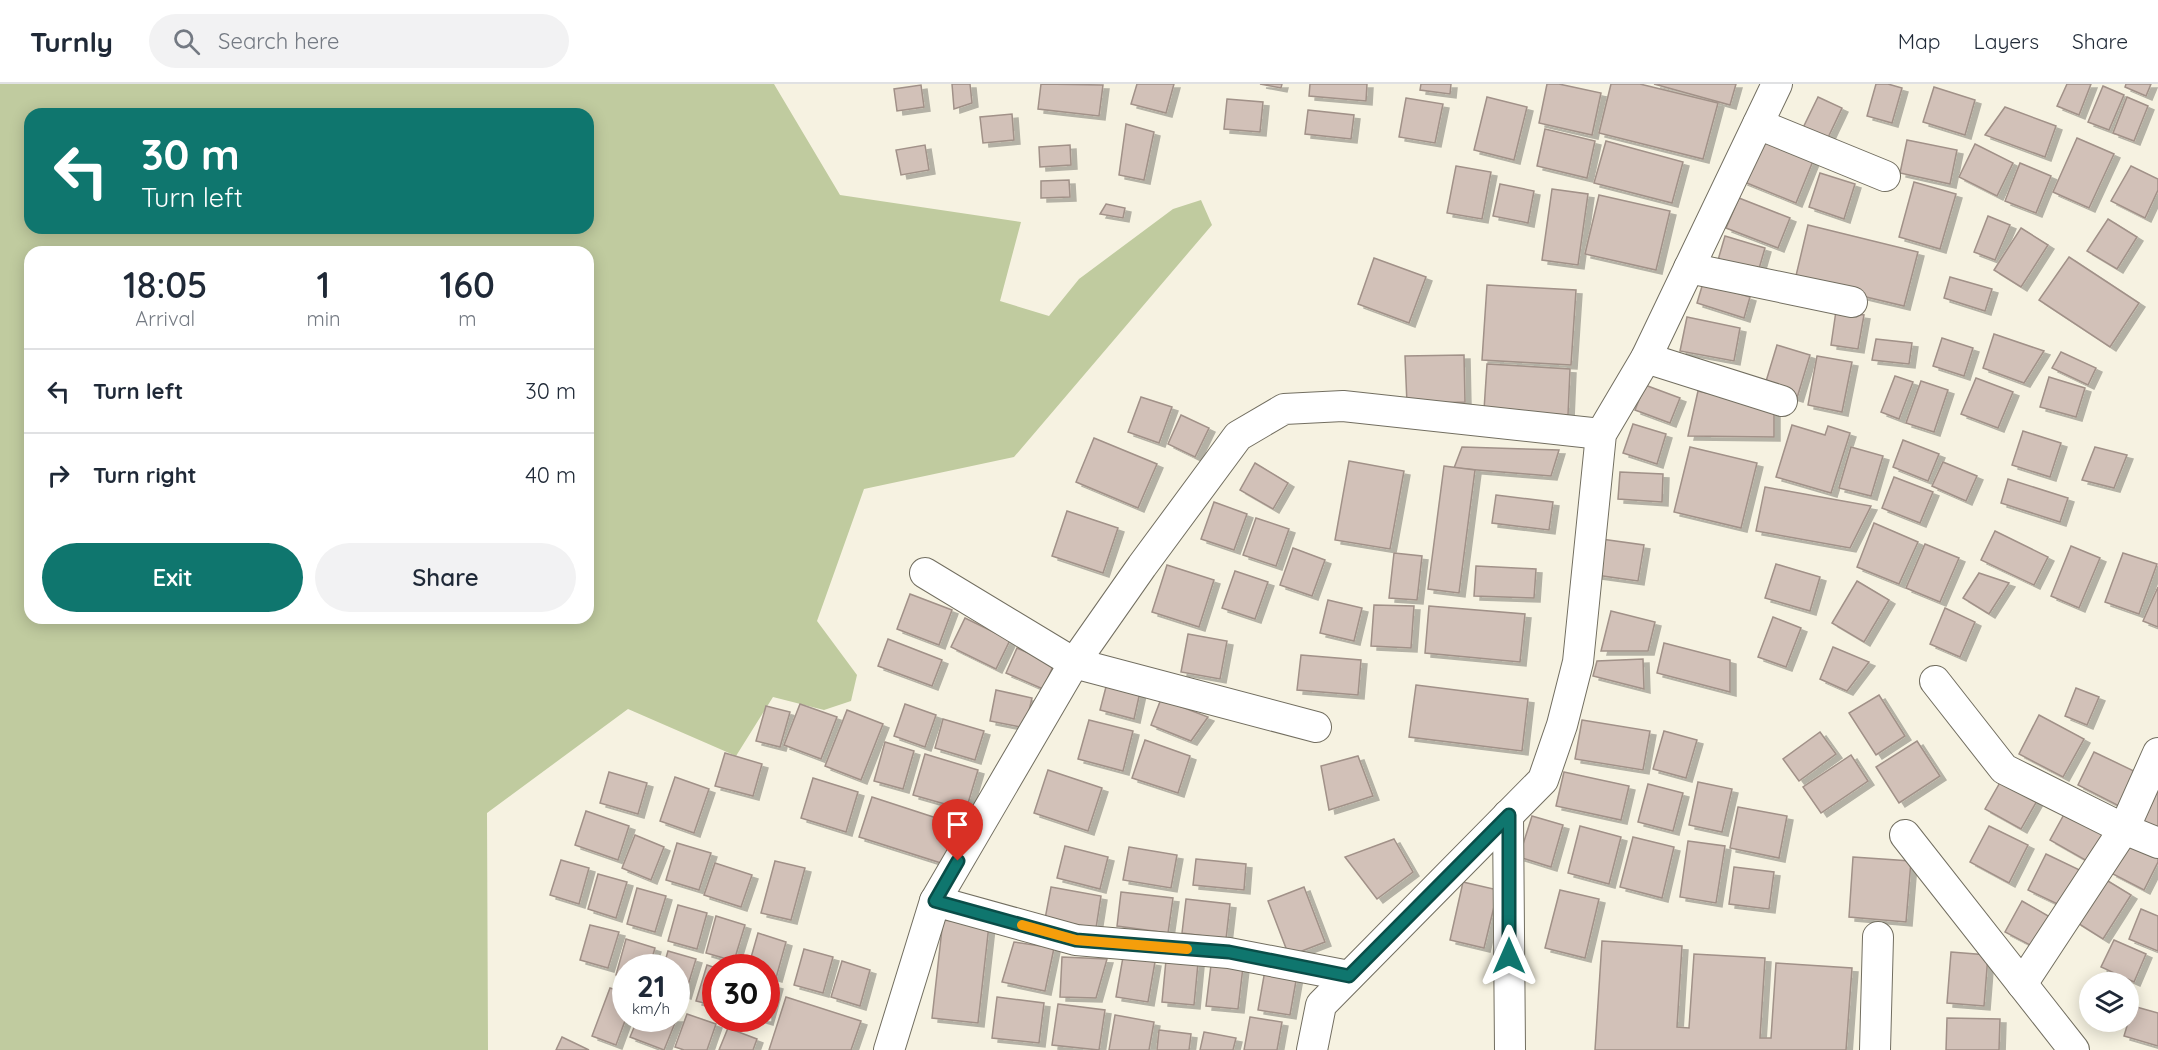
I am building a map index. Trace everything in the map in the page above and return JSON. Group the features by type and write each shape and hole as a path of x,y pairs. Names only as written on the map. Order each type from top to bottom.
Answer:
{"street":[{"path":"1312,1050 1321,1005 1543,780 1562,725 1578,662 1601,434 1647,358 1777,84"},
{"path":"1758,124 1885,176"},
{"path":"1689,268 1852,302"},
{"path":"1647,358 1782,401"},
{"path":"889,1050 935,901 1074,663 1238,436 1284,409 1343,406 1601,434"},
{"path":"925,573 1074,663 1316,727"},
{"path":"1935,681 2004,769 2124,829 2158,843"},
{"path":"2022,984 2124,829 2158,753"},
{"path":"1509,815 1510,1050"},
{"path":"1905,835 2074,1050"},
{"path":"935,901 1076,940 1229,952 1349,976"},
{"path":"1875,1050 1878,937"}],"green space":[{"path":"0,84 774,84 840,195 1021,222 1000,301 1049,316 1079,279 1173,209 1201,200 1212,225 1014,457 864,489 817,621 857,675 851,701 824,710 773,697 736,756 628,709 487,813 488,1050 0,1050"}],"building":[{"path":"952,84 970,84 972,103 954,109"},
{"path":"1041,84 1103,85 1099,116 1038,109"},
{"path":"1137,84 1174,84 1166,113 1131,104"},
{"path":"1260,84 1282,84 1281,88"},
{"path":"1310,84 1367,84 1366,101 1309,96"},
{"path":"1421,84 1451,84 1450,94 1420,90"},
{"path":"1547,84 1559,84 1601,93 1592,135 1539,123"},
{"path":"1611,84 1640,84 1718,103 1703,159 1599,133"},
{"path":"1654,84 1736,84 1730,105"},
{"path":"1876,84 1888,84 1902,88 1892,123 1867,116"},
{"path":"2067,84 2091,84 2079,115 2057,106"},
{"path":"2126,84 2151,84 2146,96 2125,87"},
{"path":"921,85 924,107 897,111 894,89"},
{"path":"2103,86 2124,95 2109,130 2088,122"},
{"path":"1934,87 1975,100 1965,135 1923,122"},
{"path":"1487,97 1527,107 1514,160 1474,150"},
{"path":"1818,97 1842,108 1825,144 1801,132"},
{"path":"2127,97 2148,106 2134,141 2113,133"},
{"path":"1406,98 1443,104 1435,143 1399,137"},
{"path":"1227,99 1263,102 1260,132 1224,129"},
{"path":"2005,107 2056,126 2045,157 1985,135"},
{"path":"1308,110 1354,115 1351,139 1305,134"},
{"path":"1012,114 1014,140 983,143 980,117"},
{"path":"1126,124 1154,132 1144,180 1119,175"},
{"path":"1545,129 1595,141 1587,178 1537,166"},
{"path":"1761,135 1815,156 1796,203 1742,181"},
{"path":"2077,138 2114,154 2089,208 2053,192"},
{"path":"1907,140 1957,150 1950,184 1900,173"},
{"path":"1606,141 1683,162 1672,203 1594,183"},
{"path":"1975,144 2013,163 1997,196 1959,177"},
{"path":"925,145 929,170 901,175 896,150"},
{"path":"1070,145 1071,165 1040,167 1039,147"},
{"path":"2020,163 2051,176 2036,213 2005,201"},
{"path":"1456,166 1491,172 1482,219 1447,213"},
{"path":"2131,166 2158,179 2158,190 2145,218 2111,201"},
{"path":"1820,173 1855,184 1844,219 1809,207"},
{"path":"1069,180 1070,197 1041,198 1041,181"},
{"path":"1914,182 1956,194 1940,249 1899,237"},
{"path":"1500,184 1534,191 1528,223 1493,216"},
{"path":"1552,189 1588,194 1578,265 1542,260"},
{"path":"1599,195 1670,211 1656,270 1585,254"},
{"path":"1739,198 1790,218 1778,248 1726,228"},
{"path":"1106,204 1125,208 1123,218 1100,214"},
{"path":"1988,216 2010,225 1995,260 1974,252"},
{"path":"2108,219 2137,237 2117,269 2087,251"},
{"path":"1808,225 1918,252 1904,306 1795,280"},
{"path":"2021,228 2048,245 2021,287 1994,270"},
{"path":"1725,236 1765,248 1756,279 1716,267"},
{"path":"2069,257 2139,303 2110,347 2039,300"},
{"path":"1374,258 1426,277 1409,323 1358,304"},
{"path":"1950,277 1992,289 1985,311 1944,298"},
{"path":"1703,283 1750,297 1744,318 1697,303"},
{"path":"1487,285 1576,290 1571,365 1482,360"},
{"path":"1836,311 1864,315 1858,349 1831,345"},
{"path":"1687,317 1740,328 1734,361 1680,351"},
{"path":"1994,334 2044,351 2024,383 1983,368"},
{"path":"1942,338 1973,348 1964,376 1933,366"},
{"path":"1876,339 1912,343 1909,364 1872,360"},
{"path":"1777,345 1810,355 1797,398 1764,388"},
{"path":"2061,352 2096,368 2088,385 2052,368"},
{"path":"1464,355 1465,402 1407,404 1405,356"},
{"path":"1817,356 1852,362 1842,412 1808,405"},
{"path":"1487,364 1570,369 1568,415 1484,410"},
{"path":"1895,376 1913,382 1899,419 1881,412"},
{"path":"2049,377 2085,388 2076,417 2040,407"},
{"path":"1976,378 2013,392 1998,428 1961,414"},
{"path":"1921,381 1948,390 1934,432 1906,423"},
{"path":"1645,385 1680,398 1670,423 1635,410"},
{"path":"1698,391 1774,409 1774,437 1688,436"},
{"path":"1141,397 1172,407 1159,443 1128,432"},
{"path":"1181,415 1209,428 1195,457 1168,444"},
{"path":"1633,424 1666,434 1657,464 1623,453"},
{"path":"1792,425 1825,435 1828,426 1850,433 1831,493 1776,477"},
{"path":"2023,431 2061,443 2050,477 2012,465"},
{"path":"1094,438 1157,464 1138,508 1076,482"},
{"path":"1903,440 1939,454 1928,481 1893,467"},
{"path":"1462,447 1559,450 1551,476 1454,468"},
{"path":"1690,447 1757,463 1741,528 1674,512"},
{"path":"1851,447 1883,456 1871,496 1839,488"},
{"path":"2095,447 2127,455 2114,488 2082,480"},
{"path":"1349,461 1404,471 1390,549 1335,540"},
{"path":"1943,462 1977,476 1966,501 1932,486"},
{"path":"1255,463 1288,483 1273,509 1240,490"},
{"path":"1444,466 1475,470 1459,593 1428,589"},
{"path":"1620,472 1663,474 1662,502 1618,499"},
{"path":"1894,477 1933,492 1920,523 1882,508"},
{"path":"2008,479 2068,498 2060,522 2001,503"},
{"path":"1765,487 1871,506 1850,548 1756,531"},
{"path":"1496,495 1553,502 1549,530 1492,523"},
{"path":"1214,502 1247,514 1234,550 1201,539"},
{"path":"1067,511 1118,528 1103,573 1052,556"},
{"path":"1256,518 1289,529 1276,566 1243,555"},
{"path":"1874,523 1918,542 1899,584 1857,567"},
{"path":"1995,531 2048,557 2034,585 1981,560"},
{"path":"1594,538 1644,545 1638,581 1589,574"},
{"path":"1925,544 1959,558 1940,602 1906,588"},
{"path":"2071,546 2100,558 2079,608 2051,596"},
{"path":"1293,548 1325,560 1312,596 1280,585"},
{"path":"1394,553 1422,556 1417,600 1389,598"},
{"path":"2123,553 2157,564 2139,614 2105,602"},
{"path":"1776,564 1820,577 1810,611 1765,598"},
{"path":"1167,565 1214,580 1199,627 1152,612"},
{"path":"1476,566 1536,569 1534,598 1474,596"},
{"path":"1235,571 1268,582 1255,619 1222,608"},
{"path":"1979,573 2009,583 1989,614 1963,598"},
{"path":"1857,581 1889,600 1864,642 1832,623"},
{"path":"2158,587 2158,627 2143,621"},
{"path":"910,594 952,610 939,645 897,629"},
{"path":"1328,600 1362,608 1354,641 1320,633"},
{"path":"1374,605 1414,606 1411,648 1371,646"},
{"path":"1429,606 1525,614 1520,662 1425,653"},
{"path":"1945,608 1975,622 1960,657 1930,644"},
{"path":"1611,611 1655,622 1648,651 1601,651"},
{"path":"1773,617 1801,628 1786,667 1758,657"},
{"path":"965,618 1010,640 996,669 951,647"},
{"path":"1188,634 1227,641 1220,679 1181,672"},
{"path":"888,639 942,660 932,686 878,666"},
{"path":"1664,643 1730,660 1730,692 1657,673"},
{"path":"1833,647 1869,662 1847,691 1820,679"},
{"path":"1017,648 1054,664 1043,689 1006,673"},
{"path":"1301,655 1361,660 1358,695 1297,690"},
{"path":"1643,659 1644,689 1593,676 1597,661"},
{"path":"1107,683 1140,692 1134,719 1100,710"},
{"path":"1416,685 1528,699 1522,751 1409,737"},
{"path":"2076,688 2099,697 2087,725 2065,716"},
{"path":"996,690 1032,698 1025,728 990,721"},
{"path":"1879,695 1905,736 1876,755 1849,713"},
{"path":"1161,699 1208,717 1191,741 1151,725"},
{"path":"800,704 837,717 821,759 784,745"},
{"path":"905,704 936,715 925,747 894,736"},
{"path":"766,706 790,712 780,747 756,741"},
{"path":"847,710 883,724 861,780 825,766"},
{"path":"2039,715 2084,739 2063,777 2019,754"},
{"path":"943,719 984,731 975,760 935,748"},
{"path":"1089,720 1133,731 1123,771 1078,759"},
{"path":"1582,720 1650,731 1643,770 1575,759"},
{"path":"1664,731 1697,740 1686,778 1653,769"},
{"path":"1820,732 1836,754 1799,781 1783,759"},
{"path":"1145,740 1190,756 1178,793 1132,778"},
{"path":"1917,741 1940,776 1899,803 1876,767"},
{"path":"885,742 914,751 903,789 874,781"},
{"path":"2094,752 2136,772 2119,806 2078,785"},
{"path":"725,753 762,764 753,796 715,786"},
{"path":"925,754 978,770 966,810 913,795"},
{"path":"1851,755 1868,781 1821,813 1803,787"},
{"path":"1358,756 1373,796 1329,810 1321,766"},
{"path":"1048,770 1102,788 1088,831 1034,813"},
{"path":"609,772 647,783 638,814 600,803"},
{"path":"1564,772 1629,786 1621,820 1556,806"},
{"path":"675,777 709,789 694,833 660,821"},
{"path":"813,778 858,792 846,832 801,818"},
{"path":"2002,779 2038,799 2021,829 1985,809"},
{"path":"1698,782 1732,789 1722,832 1689,825"},
{"path":"1648,784 1683,793 1673,831 1638,822"},
{"path":"2158,785 2158,833 2139,824"},
{"path":"872,797 964,827 941,863 859,837"},
{"path":"1738,807 1787,816 1779,858 1730,848"},
{"path":"2067,809 2111,834 2094,865 2050,840"},
{"path":"586,811 629,826 618,860 575,845"},
{"path":"1532,816 1563,825 1551,867 1519,857"},
{"path":"1580,826 1621,837 1609,884 1568,873"},
{"path":"1989,826 2028,845 2009,883 1970,862"},
{"path":"635,835 664,847 651,880 622,868"},
{"path":"1633,837 1674,847 1662,898 1620,887"},
{"path":"1394,839 1413,872 1377,899 1345,857"},
{"path":"1688,841 1725,846 1716,903 1680,897"},
{"path":"2129,841 2158,856 2158,862 2144,890 2111,873"},
{"path":"677,843 711,853 699,890 666,880"},
{"path":"1065,846 1108,857 1100,889 1057,878"},
{"path":"1129,847 1177,855 1171,888 1123,880"},
{"path":"2046,854 2088,874 2070,910 2028,890"},
{"path":"1853,857 1911,861 1906,922 1849,917"},
{"path":"1196,859 1246,864 1244,890 1193,885"},
{"path":"561,860 589,868 579,904 550,895"},
{"path":"775,861 805,868 791,920 761,913"},
{"path":"715,863 752,875 741,907 704,895"},
{"path":"1734,867 1774,872 1769,909 1729,904"},
{"path":"598,874 627,882 616,918 588,909"},
{"path":"2103,878 2131,895 2103,939 2076,922"},
{"path":"1463,882 1498,890 1484,948 1450,940"},
{"path":"1051,887 1101,896 1096,928 1045,919"},
{"path":"1304,887 1325,942 1289,956 1268,901"},
{"path":"637,888 666,896 655,932 627,924"},
{"path":"1560,890 1599,899 1585,958 1545,948"},
{"path":"1121,892 1173,898 1168,933 1117,926"},
{"path":"1186,899 1230,904 1226,939 1182,933"},
{"path":"2022,901 2050,917 2034,947 2005,932"},
{"path":"678,905 707,913 697,949 668,941"},
{"path":"2141,909 2158,916 2158,951 2129,939"},
{"path":"716,916 745,925 736,954 706,953"},
{"path":"943,920 989,925 978,1023 932,1018"},
{"path":"590,925 619,932 608,968 580,960"},
{"path":"758,933 786,942 780,964 780,954 752,954"},
{"path":"626,939 655,948 653,954 622,954"},
{"path":"2114,940 2146,954 2138,972 2112,972 2101,967"},
{"path":"1602,941 1682,946 1677,1027 1689,1028 1694,954 1765,958 1760,1038 1771,1038 1776,963 1852,968 1846,1050 1595,1050"},
{"path":"1014,942 1054,948 1045,991 1002,982"},
{"path":"804,949 833,957 823,993 794,985"},
{"path":"1951,952 1988,955 1984,1006 1947,1003"},
{"path":"690,957 696,959 690,979"},
{"path":"1062,957 1107,959 1096,998 1060,997"},
{"path":"1123,957 1155,962 1148,1002 1116,997"},
{"path":"1166,960 1198,963 1194,1005 1162,1002"},
{"path":"842,961 870,970 860,1006 831,997"},
{"path":"1211,965 1243,967 1238,1009 1206,1006"},
{"path":"1265,970 1297,975 1290,1015 1258,1010"},
{"path":"702,981 702,1002 696,1001"},
{"path":"610,988 612,989 612,1032 621,1032 616,1045 592,1036"},
{"path":"786,997 861,1021 851,1050 769,1050 775,1032 780,1032 780,1016"},
{"path":"997,997 1044,1003 1039,1043 992,1038"},
{"path":"1058,1004 1105,1010 1099,1050 1052,1045"},
{"path":"2139,1008 2158,1013 2158,1046 2124,1036 2125,1032 2139,1032"},
{"path":"690,1015 702,1019 702,1032 713,1032 707,1050 684,1050 675,1047 680,1032 690,1032"},
{"path":"1115,1015 1154,1022 1149,1050 1109,1050"},
{"path":"1250,1017 1282,1022 1277,1050 1244,1050"},
{"path":"1947,1018 2000,1019 1999,1050 1946,1050"},
{"path":"1159,1030 1191,1034 1189,1050 1157,1050"},
{"path":"632,1032 671,1032 664,1050 630,1037"},
{"path":"726,1032 739,1032 757,1039 753,1050 719,1050"},
{"path":"1204,1032 1236,1038 1233,1050 1200,1050"},
{"path":"562,1037 589,1050 556,1050"}],"slow traffic":[{"path":"1022,925 1076,940 1187,949"}],"route":[{"path":"958,861 935,901 1076,940 1229,952 1349,976 1509,815 1509,956"}]}
